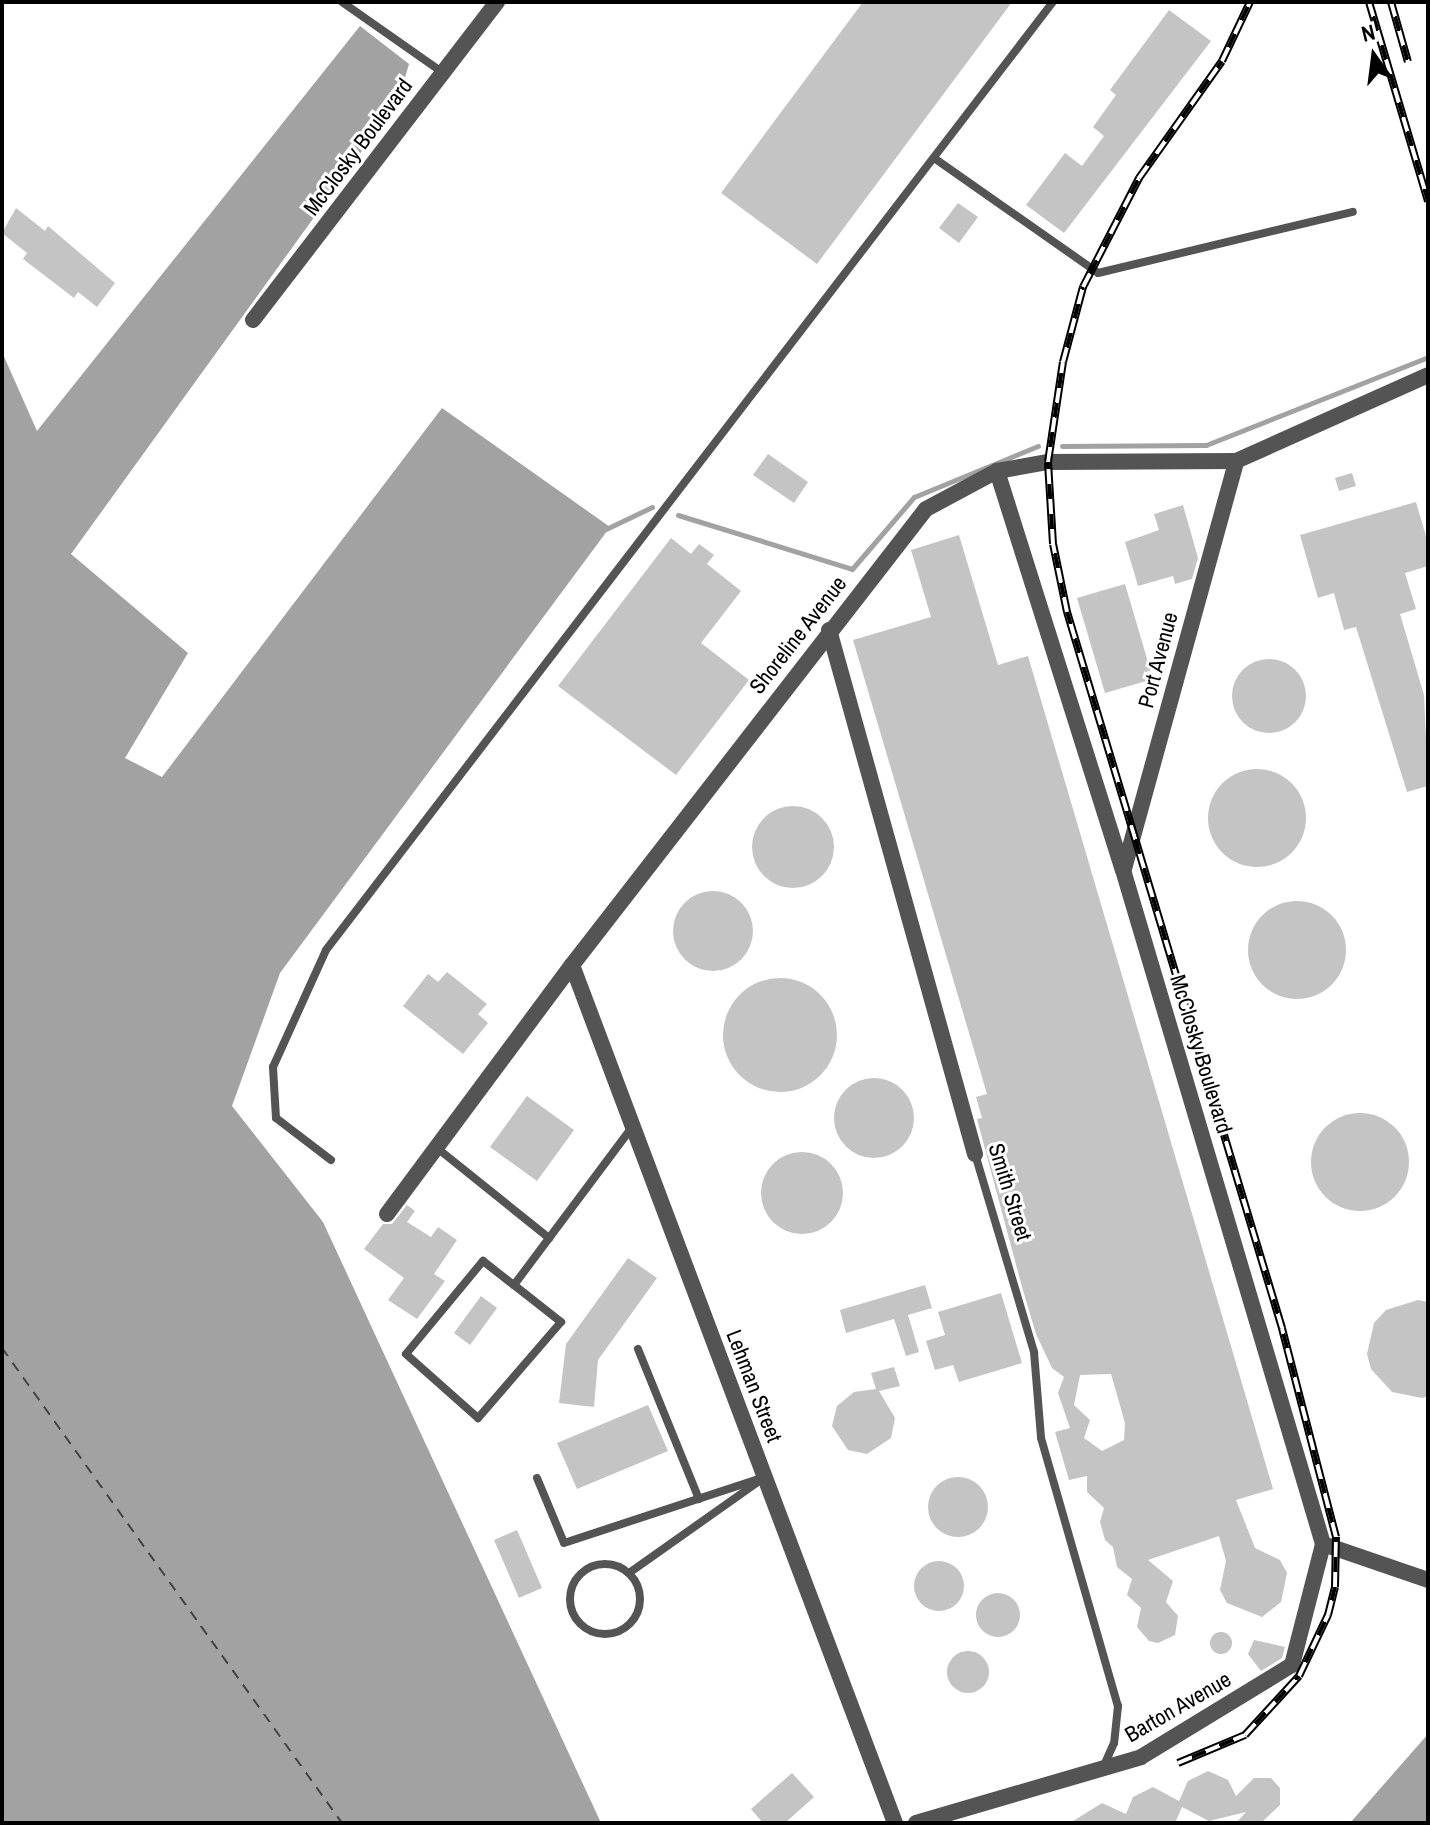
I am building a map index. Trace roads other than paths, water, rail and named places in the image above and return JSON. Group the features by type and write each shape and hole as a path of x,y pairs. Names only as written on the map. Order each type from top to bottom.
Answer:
{"street":[{"name":"McClosky Boulevard","path":"253,320 497,2"},
{"name":"Shoreline Avenue","path":"387,1214 572,965 829,630 926,509 997,471 1048,462 1236,461 1428,375"},
{"name":"Port Avenue","path":"1123,870 1236,461"},
{"name":"McClosky Boulevard","path":"997,471 1123,870 1323,1544"},
{"name":"Smith Street","path":"829,630 975,1154"},
{"name":"Lehman Street","path":"572,965 895,1823"},
{"path":"1323,1544 1428,1580"},
{"name":"Barton Avenue","path":"916,1823 1141,1757 1292,1665 1323,1544"}],"lane":[{"path":"342,2 443,72"},
{"path":"331,1160 276,1118 273,1067 326,950 1053,2"},
{"path":"934,158 1098,273 1353,212"},
{"path":"514,1285 633,1127"},
{"path":"437,1148 549,1238"},
{"name":"Smith Street","path":"975,1154 1034,1352 1041,1438 1118,1706 1114,1743 1103,1768"},
{"path":"483,1261 514,1285 561,1322 478,1418 406,1354 483,1261"},
{"path":"638,1349 699,1499"},
{"path":"537,1478 564,1543 765,1477"},
{"path":"629,1573 765,1477"},
{"path":"607,1564 629,1573 640,1593 635,1617 617,1632 585,1627 572,1610 576,1579 594,1565 607,1564"}],"waterway":[{"path":"1062,446 1206,445 1428,357"},
{"path":"678,515 852,569 914,497 1038,446"},
{"path":"606,529 652,507"}],"railway":[{"path":"1178,1763 1245,1735 1299,1676 1328,1615 1335,1587 1336,1537 1282,1328 1067,612 1053,544 1048,462 1063,362 1083,287 1139,178 1222,61 1250,2"},
{"path":"1369,2 1428,201"},
{"path":"1391,2 1408,62"}]}
